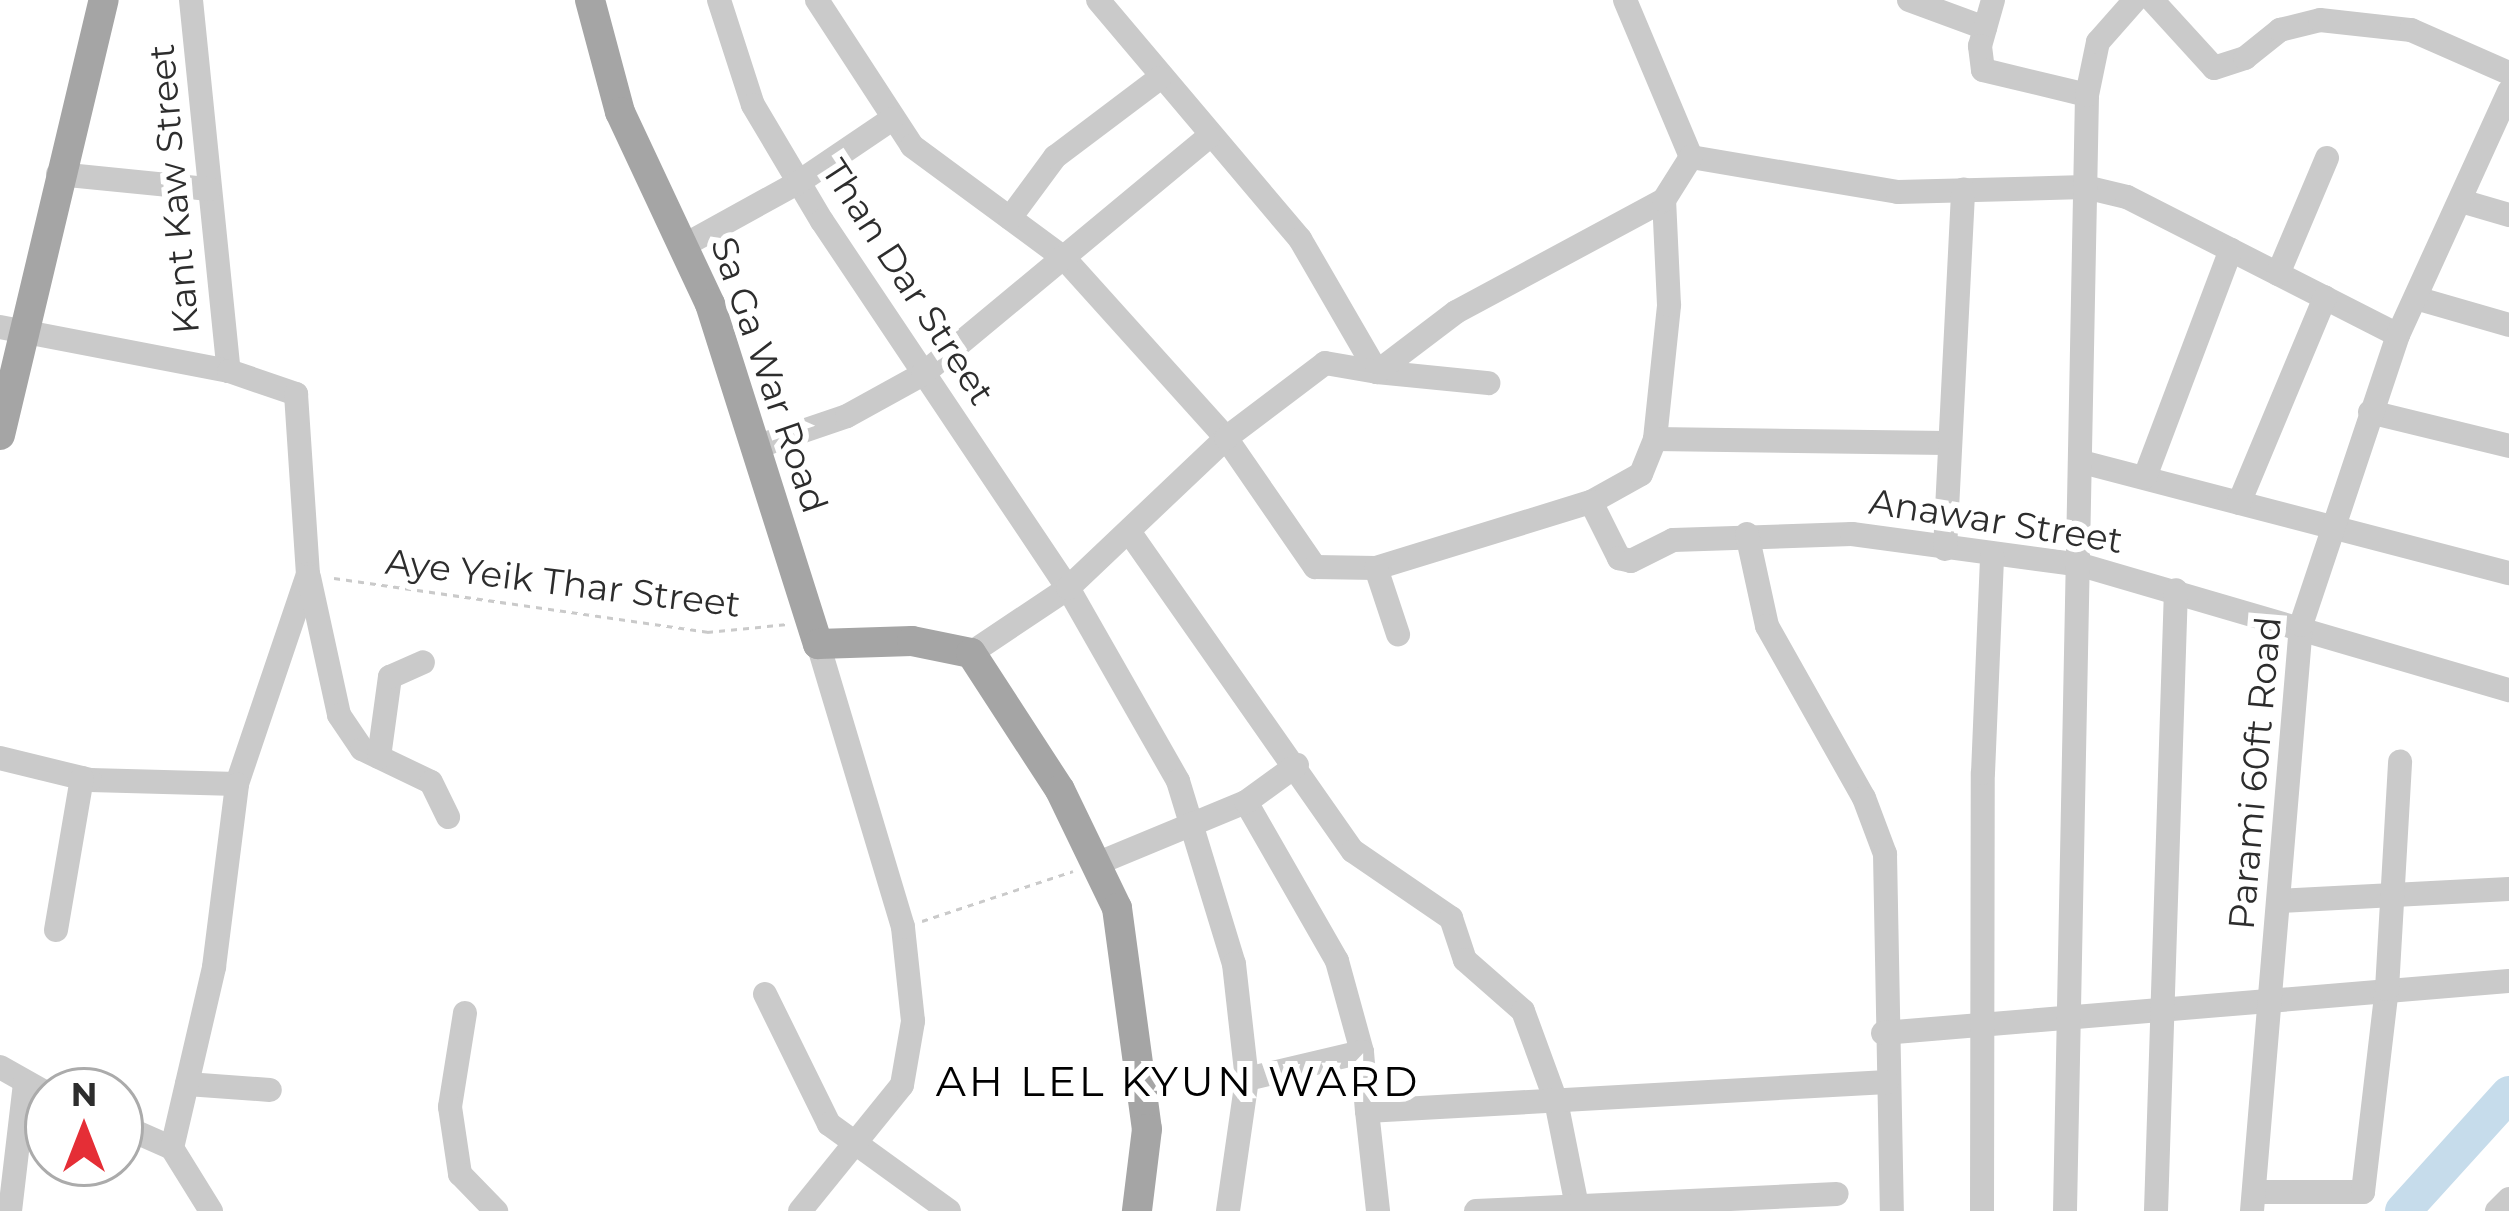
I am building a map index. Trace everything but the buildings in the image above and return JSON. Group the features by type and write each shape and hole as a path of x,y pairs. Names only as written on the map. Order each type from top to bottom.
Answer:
{"main road":[{"path":"0,435 12,331 104,0"},
{"name":"Sa Ga War Road","path":"590,0 620,112 683,246 756,447 814,631"},
{"path":"814,631 912,640 971,653 1060,790 1117,908 1147,1129 1136,1211"}],"street":[{"name":"Kant Kaw Street","path":"191,0 230,371"},
{"name":"Than Dar Street","path":"719,0 753,105 922,374 1068,588 1178,781 1234,964 1246,1079 1228,1211"},
{"path":"1098,0 1208,137 1300,238 1377,372"},
{"path":"1625,0 1691,157"},
{"path":"1909,0 1985,28"},
{"path":"1994,0 1985,28 1983,70 2086,95"},
{"path":"2065,1211 2065,1019 2081,565 2086,95 2098,42 2135,0"},
{"path":"2152,0 2214,68 2245,58 2280,30 2320,20 2410,30 2509,73"},
{"path":"824,2 912,146 1064,257 1226,438 1315,567 1376,568 1591,502 1641,474 1655,439 1669,305 1664,200"},
{"path":"1010,218 1055,157 1160,78"},
{"name":"Parami 60ft Road","path":"2253,1202 2301,625 2328,525 2398,334 2419,299 2509,92"},
{"path":"683,246 799,182 892,118"},
{"path":"756,447 848,416 922,374 1208,137"},
{"path":"1691,157 1898,192 2085,187 2127,197 2398,334"},
{"path":"1377,372 1456,312 1664,200 1691,157"},
{"path":"2278,274 2327,158"},
{"path":"58,174 209,189"},
{"path":"1946,549 1946,443 1963,189"},
{"path":"2461,200 2509,215"},
{"path":"2145,477 2231,250"},
{"path":"2239,503 2325,297"},
{"path":"2419,299 2509,325"},
{"path":"12,331 230,371 298,398 308,574 339,716 362,749 431,782 448,817"},
{"path":"971,653 1068,588 1226,438 1325,363 1488,383"},
{"path":"2370,412 2509,446"},
{"path":"1655,439 1946,443"},
{"path":"2082,462 2509,573"},
{"name":"Anawar Street","path":"1591,502 1619,558 1631,561 1673,540 1852,534 2081,565 2301,625 2509,690"},
{"path":"1130,533 1353,851 1451,918 1465,960 1523,1011 1556,1101 1578,1208"},
{"path":"1747,534 1767,626 1864,798 1885,854 1883,1033 1892,1211"},
{"path":"1982,1211 1992,556"},
{"path":"1376,568 1398,634"},
{"path":"172,1148 214,968 237,784 308,574"},
{"path":"2156,1211 2176,590"},
{"path":"800,1211 856,1149 902,1085 913,1021 903,927 814,631"},
{"path":"379,757 390,677 423,662"},
{"path":"0,758 82,778 237,784"},
{"path":"2253,1202 2363,1192 2387,989 2400,761"},
{"path":"1096,864 1246,802 1297,765"},
{"path":"56,930 82,778"},
{"path":"1246,802 1337,961 1362,1052 1378,1211"},
{"path":"2279,901 2392,889 2509,889"},
{"path":"1883,1033 2509,981"},
{"path":"765,994 830,1124 856,1149 949,1211"},
{"path":"465,1013 450,1107 460,1174 496,1211"},
{"path":"1246,1079 1362,1052"},
{"path":"1367,1111 1887,1082"},
{"path":"187,1084 270,1090"},
{"path":"144,1136 172,1148 211,1211"},
{"path":"10,1211 24,1145"},
{"path":"1476,1211 1837,1194"},
{"path":"2497,1211 2509,1198"}],"path":[{"name":"Aye Yeik Thar Street","path":"308,574 707,632 814,631"},
{"path":"903,927 1096,864"}],"waterway":[{"path":"2403,1211 2509,1094"}],"district":[{"name":"AH LEL KYUN WARD","path":"1178,1081"}]}
